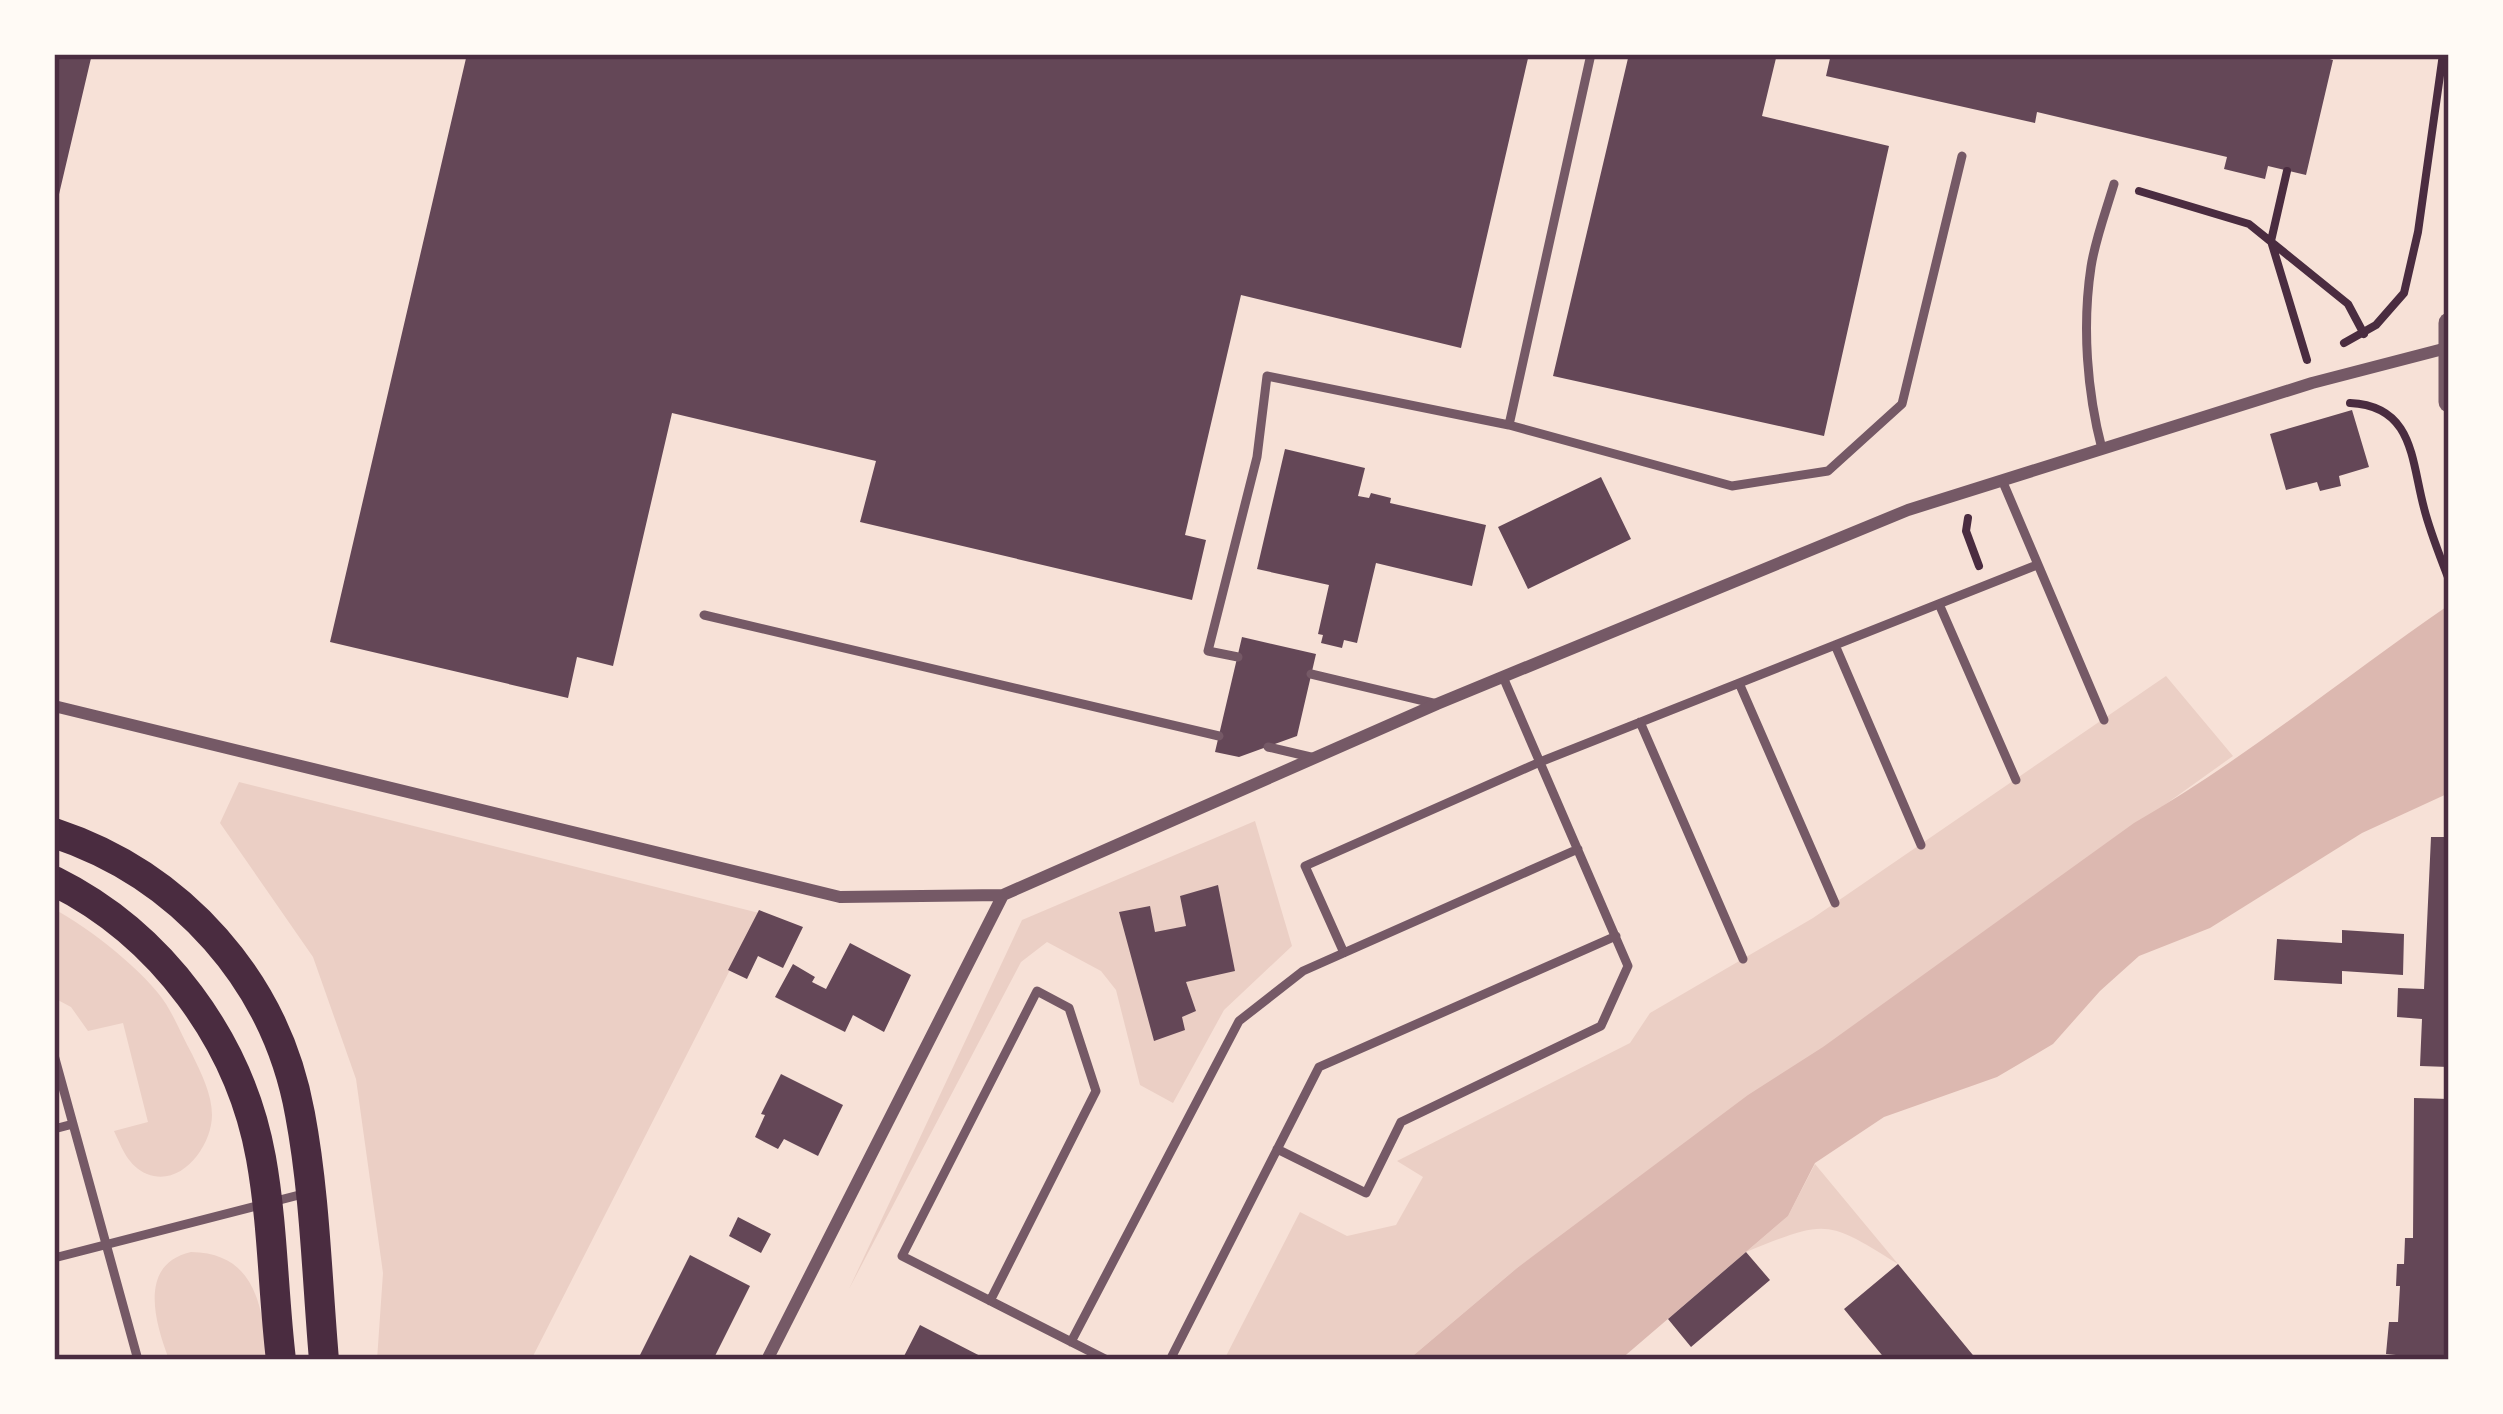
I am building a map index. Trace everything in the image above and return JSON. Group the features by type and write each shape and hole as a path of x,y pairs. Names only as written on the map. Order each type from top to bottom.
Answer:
{"highway":[{"path":"54,833 85,843 138,872 188,908 230,955 258,996 300,1112 324,1360"},
{"path":"54,881 94,903 139,938 202,1016 240,1083 253,1120 267,1201 281,1360"}],"street":[{"path":"2449,323 2449,402"},
{"path":"54,706 840,897 1003,896 1437,704 1908,510 2312,382 2446,348"},
{"path":"767,1360 1003,896"}],"lane":[{"path":"1509,425 1592,54"},
{"path":"1238,657 1208,651 1257,457 1267,376 1509,425 1732,486 1828,471 1902,404 1962,156"},
{"path":"2102,449 2093,415 2087,330 2091,266 2114,184"},
{"path":"2002,480 2104,720"},
{"path":"1343,953 1306,866 1540,763 2037,565"},
{"path":"1939,604 2016,781"},
{"path":"704,615 1219,736"},
{"path":"1835,645 1921,845"},
{"path":"1311,674 1437,704"},
{"path":"1277,1149 1366,1193 1401,1123 1601,1025 1628,966 1503,677"},
{"path":"1739,683 1835,903"},
{"path":"1640,722 1743,959"},
{"path":"1268,747 1316,758"},
{"path":"1071,1342 1239,1021 1303,970 1578,850"},
{"path":"1170,1360 1318,1067 1616,936"},
{"path":"990,1301 1096,1091 1069,1007 1036,991 902,1256 990,1301 1107,1360"},
{"path":"54,1055 139,1360"},
{"path":"54,1129 73,1124"},
{"path":"54,1258 309,1192"}],"path":[{"path":"2285,364 2363,334 2390,313 2404,293 2412,269 2443,54"},
{"path":"2287,171 2271,241 2319,412 2353,403 2373,406 2404,431 2425,513 2449,580"},
{"path":"2114,184 2249,224 2348,304 2363,334"},
{"path":"1971,490 1966,531 1986,585"}],"shaded area":[{"path":"2449,605 2449,793 2362,833 2210,928 2139,956 2053,1044 1997,1077 1884,1117 1815,1163 1788,1216 1620,1360 1408,1360 1517,1268 1748,1095 1823,1047 2134,823 2254,745"},
{"path":"2166,676 2233,756 1517,1268 1408,1360 1224,1360 1300,1212 1347,1236 1396,1225 1423,1177 1397,1161 1630,1043 1650,1013 1813,918"},
{"path":"239,782 759,913 531,1360 377,1360 383,1273 356,1079 313,957 220,823"},
{"path":"1255,821 1292,946 1224,1010 1173,1103 1140,1085 1116,990 1101,971 1047,942 1021,962 849,1289 1022,920"},
{"path":"54,909 115,951 157,991 173,1016 212,1107 207,1139 183,1170 160,1177 147,1174 126,1156 114,1131 148,1122 123,1023 88,1031 71,1007 54,998"},
{"path":"1815,1164 1898,1264 1855,1238 1825,1229 1793,1234 1746,1252 1788,1216"},
{"path":"191,1252 213,1255 243,1273 259,1304 267,1360 168,1357 155,1310 157,1280 175,1258"}],"building":[{"path":"54,54 92,54 56,207 54,207"},
{"path":"467,54 1529,54 1461,348 1241,295 1185,535 1206,540 1192,600 860,522 876,461 672,413 613,666 577,657 568,698 330,642"},
{"path":"1629,54 1777,54 1762,116 1889,146 1824,436 1553,376"},
{"path":"1831,54 2313,54 2333,60 2306,175 2268,166 2265,179 2224,169 2227,157 2037,112 2035,123 1826,76"},
{"path":"2352,410 2369,467 2339,476 2341,486 2320,491 2317,482 2286,490 2270,434"},
{"path":"1285,449 1365,468 1358,496 1369,498 1371,493 1391,498 1390,503 1486,525 1472,586 1376,563 1357,643 1344,640 1342,648 1321,643 1323,635 1318,634 1329,585 1257,569"},
{"path":"1601,477 1631,539 1528,589 1498,527"},
{"path":"1242,637 1316,654 1297,736 1239,757 1215,752"},
{"path":"2431,837 2449,837 2449,1067 2420,1066 2422,1019 2397,1017 2398,988 2424,989"},
{"path":"1218,885 1235,971 1186,982 1196,1011 1182,1017 1185,1030 1154,1041 1119,912 1150,906 1155,932 1186,926 1180,896"},
{"path":"759,910 803,927 783,968 758,956 747,979 728,970"},
{"path":"2342,930 2404,934 2403,975 2342,971 2342,984 2274,980 2277,939 2342,943"},
{"path":"850,943 911,975 884,1032 853,1015 845,1032 775,997 793,964 826,989"},
{"path":"781,1074 843,1105 818,1156 784,1139 778,1149 755,1137"},
{"path":"2414,1098 2449,1099 2449,1360 2396,1360 2396,1355 2386,1354 2389,1322 2398,1322 2397,1264 2404,1264 2405,1238 2413,1238"},
{"path":"738,1217 771,1234 761,1253 729,1236"},
{"path":"1746,1252 1770,1280 1691,1347 1668,1319"},
{"path":"690,1255 750,1286 713,1360 640,1360 638,1359"},
{"path":"1898,1264 1977,1360 1886,1360 1844,1309"},
{"path":"920,1325 988,1360 902,1360"}]}
